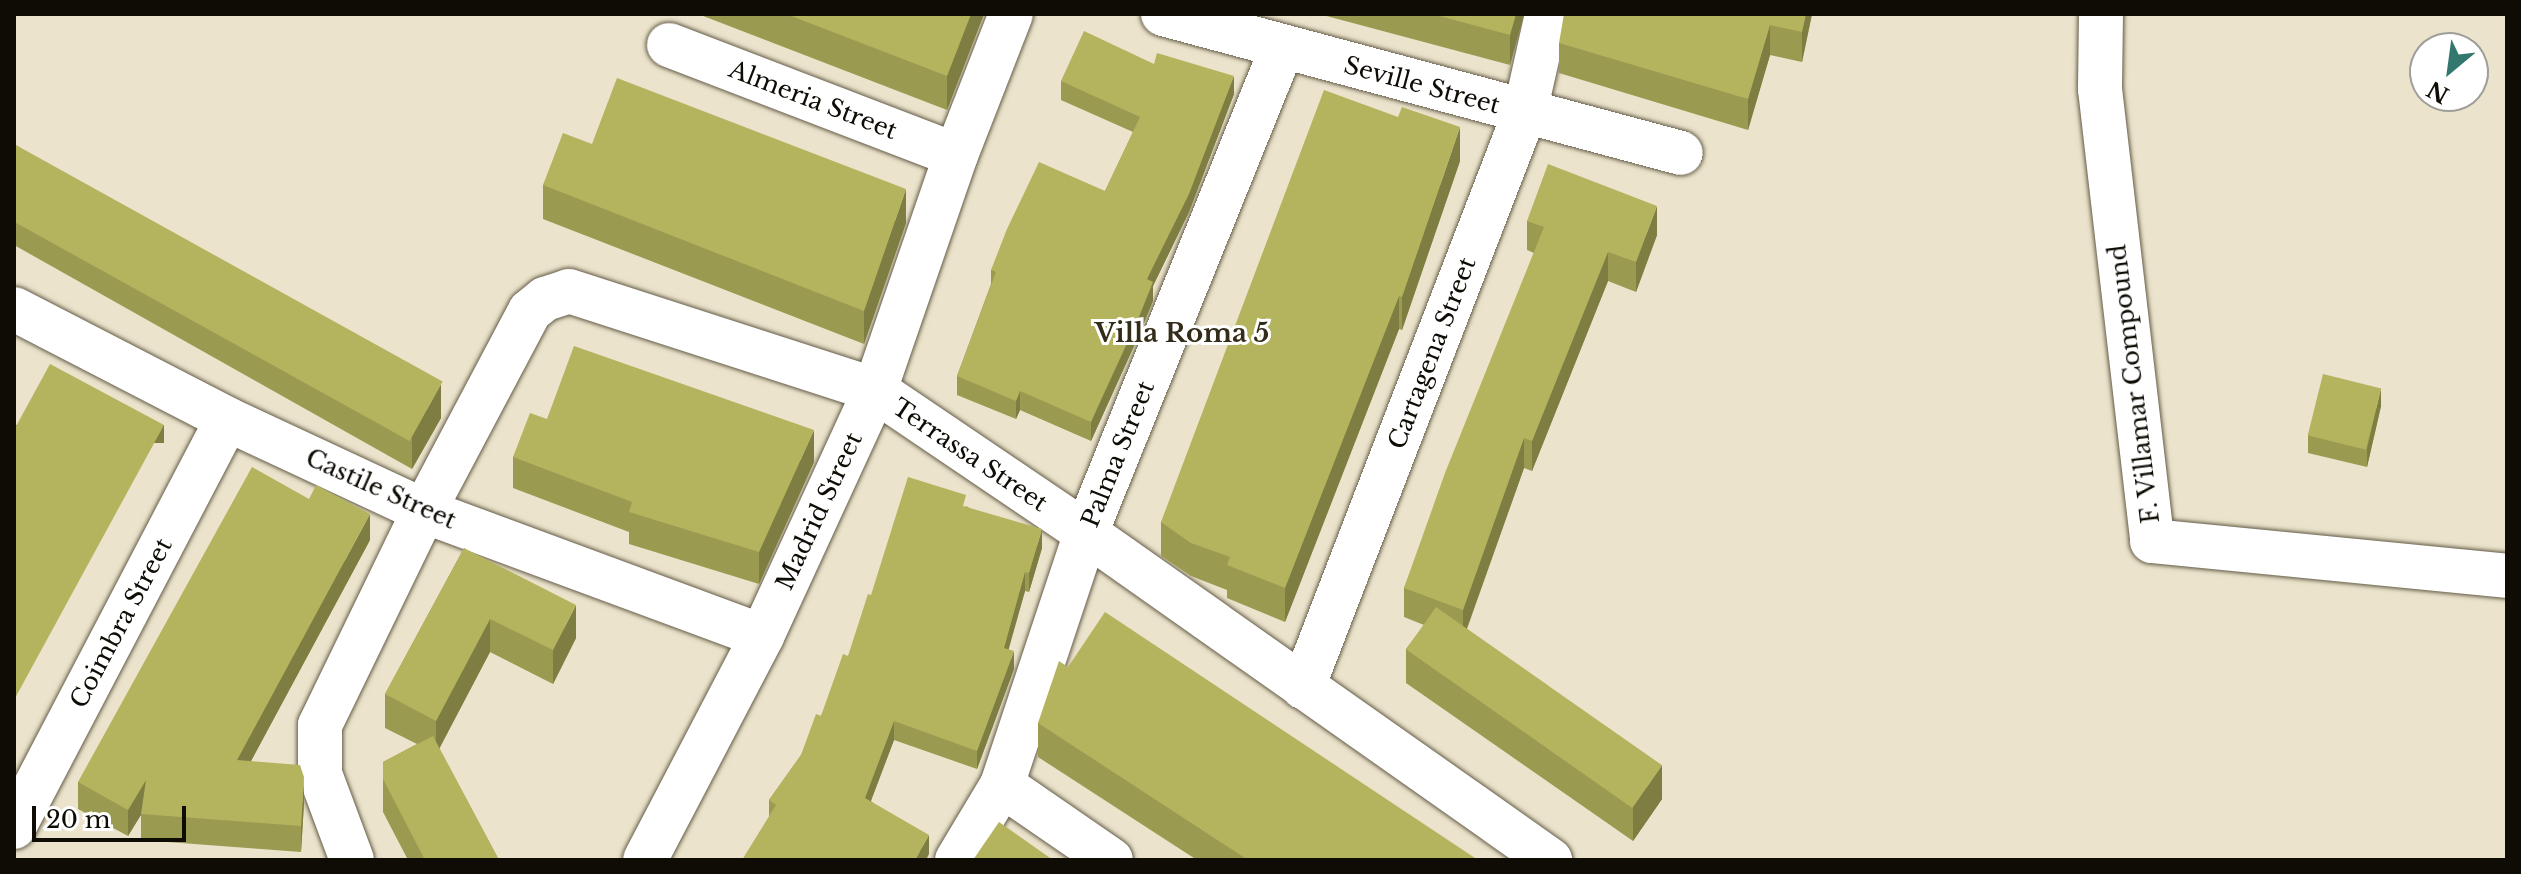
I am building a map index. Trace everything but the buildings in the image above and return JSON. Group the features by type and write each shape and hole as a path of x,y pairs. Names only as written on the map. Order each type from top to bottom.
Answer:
{"street":[{"name":"Madrid Street","path":"645,860 762,636 875,390 956,155 1011,14"},
{"name":"Seville Street","path":"1163,14 1681,153"},
{"name":"Cartagena Street","path":"1303,687 1525,112 1547,14"},
{"name":"F. Villamar Compound","path":"2101,14 2100,89 2152,541 2507,576"},
{"name":"Almeria Street","path":"669,45 956,155"},
{"name":"Palma Street","path":"957,860 1002,785 1086,533 1282,48"},
{"name":"Terrassa Street","path":"352,860 320,774 320,725 424,511 530,311 545,299 569,291 875,390 1086,533 1550,860"},
{"name":"Castile Street","path":"17,318 424,511 762,636"},
{"name":"Coimbra Street","path":"14,827 227,419"},
{"path":"1002,785 1111,860"}],"district":[{"name":"Villa Roma 5","path":"1182,334"}]}
